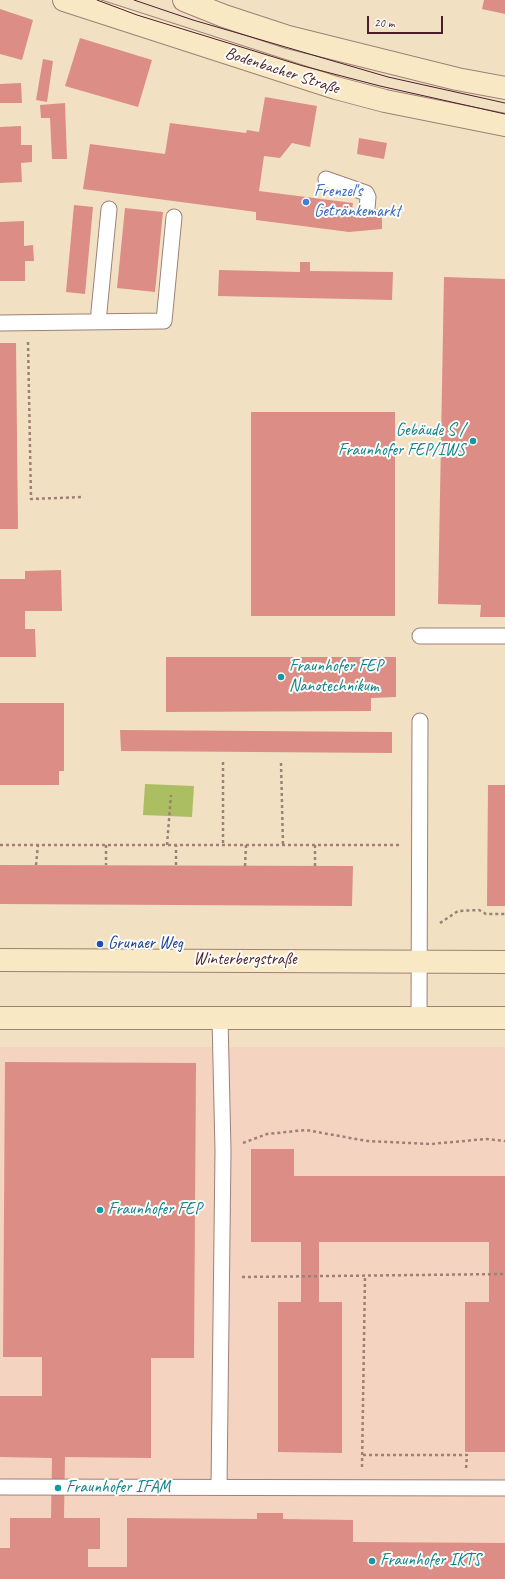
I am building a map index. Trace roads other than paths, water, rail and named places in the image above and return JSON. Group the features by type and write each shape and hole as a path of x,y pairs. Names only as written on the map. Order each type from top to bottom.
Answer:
{"main road":[{"name":"Bodenbacher Straße","path":"64,0 336,88 385,101 505,125"},
{"name":"Bodenbacher Straße","path":"184,0 224,16 288,37 457,80 505,88"},
{"name":"Winterbergstraße","path":"0,960 505,962"},
{"path":"0,1018 505,1018"}],"lane":[{"path":"326,179 366,193 368,197 367,209"},
{"path":"98,322 109,209"},
{"path":"0,323 164,321 174,217"},
{"path":"420,636 505,636"},
{"path":"419,1018 420,721"},
{"path":"219,1487 223,1151 220,1018"},
{"path":"0,1487 505,1488"}],"tram line":[{"path":"97,0 137,15 303,66 380,86 505,114"},
{"path":"134,0 193,20 388,77 505,103"}],"place":[{"name":"Frenzel's Getränkemarkt","path":"306,202"},
{"name":"Gebäude S / Fraunhofer FEP/IWS","path":"473,441"},
{"name":"Fraunhofer FEP Nanotechnikum","path":"281,677"},
{"name":"Grunaer Weg","path":"100,944"},
{"name":"Fraunhofer FEP","path":"100,1210"},
{"name":"Fraunhofer IFAM","path":"58,1488"},
{"name":"Fraunhofer IKTS","path":"372,1561"}]}
